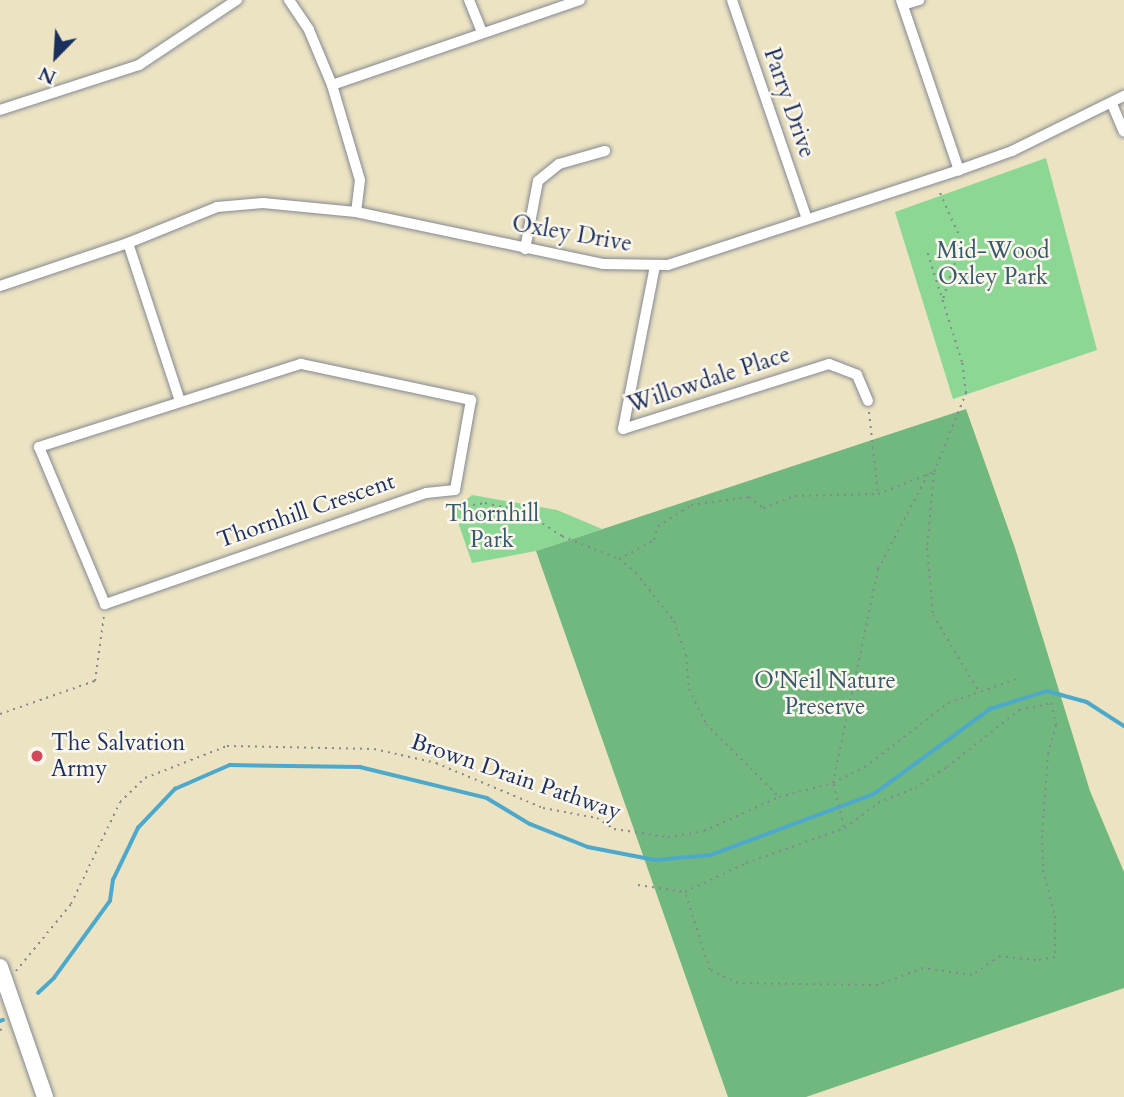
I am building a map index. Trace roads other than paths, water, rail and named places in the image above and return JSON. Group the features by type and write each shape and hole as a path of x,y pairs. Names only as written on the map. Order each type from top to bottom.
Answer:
{"street":[{"path":"0,110 139,65 237,0"},
{"path":"289,0 309,30 332,85 360,180 356,212"},
{"path":"469,0 482,33"},
{"path":"332,85 580,0"},
{"name":"Parry Drive","path":"732,0 807,219"},
{"path":"919,0 902,3 959,170"},
{"name":"Oxley Drive","path":"0,285 128,243 217,207 262,203 356,212 603,264 655,267 683,261 959,170 1112,104 1124,96"},
{"path":"1112,104 1124,132"},
{"path":"525,248 538,181 559,164 605,150"},
{"path":"128,243 180,401"},
{"name":"Willowdale Place","path":"655,267 623,429 829,364 857,375 868,401"},
{"name":"Thornhill Crescent","path":"301,364 471,400 455,490 426,493 105,604 39,447 180,401 301,364"},
{"path":"0,967 45,1097"}],"waterway":[{"path":"38,993 54,978 110,901 113,880 138,828 175,789 230,765 360,767 487,798 530,824 588,847 655,860 711,855 874,794 990,709 1047,691 1087,702 1124,726"}],"place":[{"name":"The Salvation Army","path":"37,756"}],"park label":[{"name":"Mid-Wood Oxley Park","path":"993,264"},
{"name":"Thornhill Park","path":"492,527"},
{"name":"O'Neil Nature Preserve","path":"825,694"}]}
